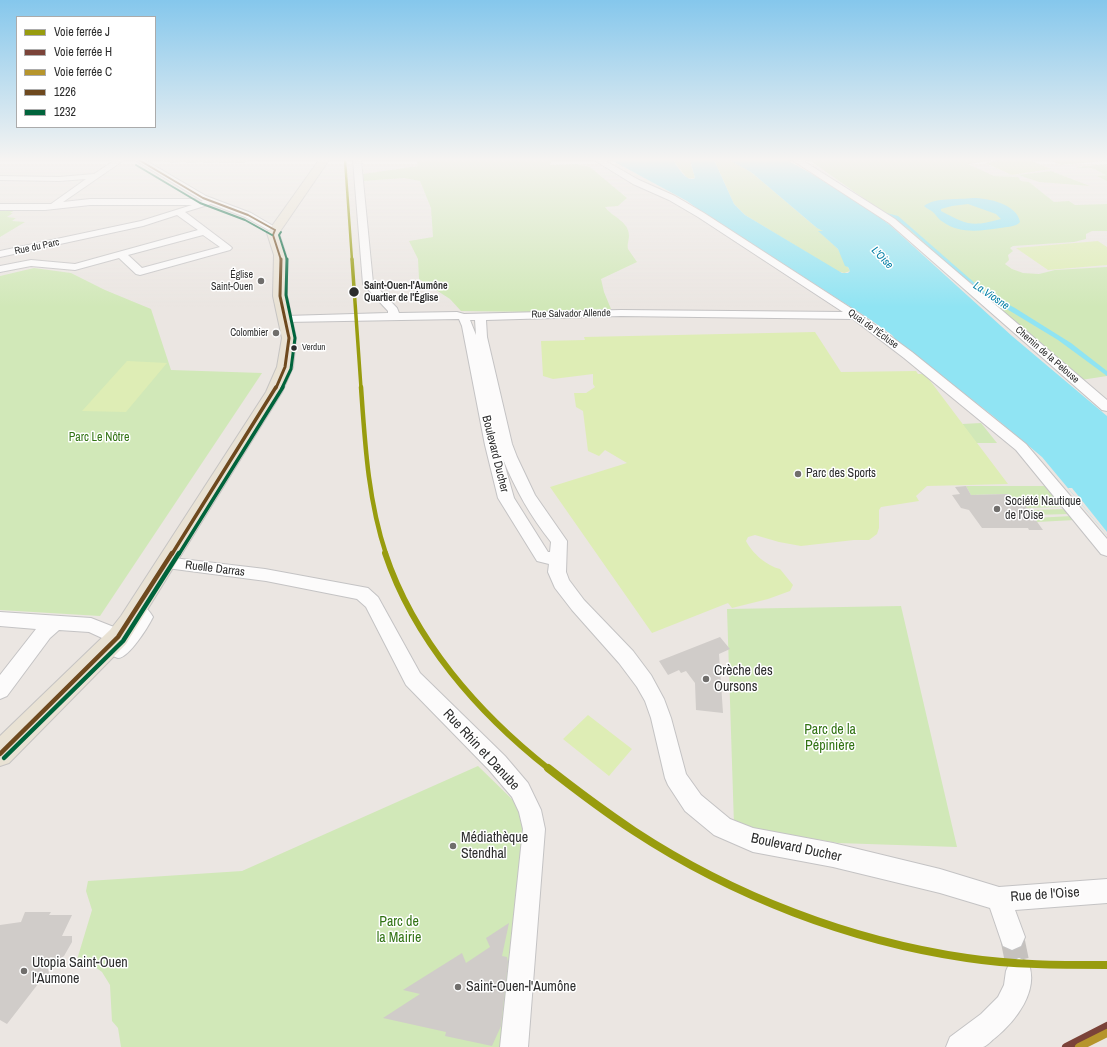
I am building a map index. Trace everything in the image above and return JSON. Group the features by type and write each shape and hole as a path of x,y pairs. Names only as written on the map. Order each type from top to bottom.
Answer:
{"main road":[{"path":"0,754 118,637 137,611 165,563 274,392 282,374 288,352 289,335 280,296 281,260 273,234 290,209"}],"street":[{"name":"Rue du Parc","path":"0,254 143,224 188,209"},
{"path":"232,209 258,219 275,230"},
{"path":"362,209 368,279 370,286 393,310 394,316"},
{"name":"Quai de l'Écluse","path":"691,209 856,316 908,355 1021,447 1080,515 1107,550"},
{"name":"Chemin de la Pelouse","path":"873,209 892,221 1107,407"},
{"path":"121,254 140,272 226,248 206,231 179,212"},
{"path":"0,269 36,262 49,263 67,268 206,231"},
{"name":"Rue Salvador Allende","path":"286,319 458,315 465,321 480,316 621,313 856,316"},
{"name":"Boulevard Ducher","path":"480,316 482,332 481,337 509,455 539,517 558,540 557,572 561,583 578,605 626,657 654,699 666,734 671,764 676,778 693,803 722,827 753,840 833,855 940,881 999,899"},
{"path":"465,321 478,332 481,337"},
{"name":"Boulevard Ducher","path":"465,321 491,442 506,498 543,557 558,559"},
{"path":"520,522 539,517"},
{"name":"Ruelle Darras","path":"165,563 268,575"},
{"name":"Rue Rhin et Danube","path":"268,575 362,593 372,602 413,679 497,763 520,790 530,810 534,829 514,1047"},
{"path":"0,766 117,651 136,630 144,617 137,611"},
{"path":"0,619 91,625 118,637"},
{"path":"0,690 43,633 55,623"},
{"name":"Rue de l'Oise","path":"1012,937 999,899 1107,891"},
{"path":"960,1047 1001,1015 1010,1006 1018,984 1019,971"}],"green space":[{"path":"0,209 17,209 10,213 13,213 7,217 16,218 12,221 25,222 0,237"},
{"path":"431,209 606,209 626,227 629,236 628,249 637,262 601,279 604,292 611,309 539,312 461,311 450,299 419,279 418,259 409,241 433,237"},
{"path":"739,209 794,209 817,228 820,228 823,231 819,231 838,249 850,271 844,273 837,271 745,215"},
{"path":"879,209 1107,209 1107,231 1092,231 1086,234 1086,239 1074,242 1013,246 1010,248 1013,251 1008,255 1009,260 1005,264 1012,269 1023,273 1039,274 1055,270 1107,267 1107,376 1081,380 1013,323 909,230"},
{"path":"1098,241 1107,247 1107,265 1048,270 1016,248"},
{"name":"Parc Le Nôtre","path":"34,268 71,273 105,290 151,309 171,370 262,373 100,616 0,610 0,276"},
{"name":"Parc des Sports","path":"815,332 841,372 916,371 918,374 925,374 1008,484 927,486 916,496 919,501 881,507 879,510 879,528 877,534 869,540 854,540 801,546 779,542 755,535 748,537 746,541 756,554 765,562 780,569 793,585 790,591 768,599 732,608 728,603 652,633 550,487 627,463 605,450 599,456 588,451 583,411 576,407 574,393 586,393 595,387 593,384 593,374 553,379 543,376 541,341 585,340 584,337"},
{"path":"127,361 167,363 126,412 82,411"},
{"path":"981,423 997,443 976,443 962,424"},
{"path":"966,486 1048,486 1065,507 1027,508 1016,505 1008,494 971,495"},
{"path":"1067,509 1070,514 1032,515 1029,510"},
{"path":"1072,516 1075,520 1037,522 1034,518"},
{"name":"Parc de la Pépinière","path":"901,606 957,847 838,843 734,825 727,609"},
{"path":"588,715 632,749 609,776 563,739"},
{"name":"Parc de la Mairie","path":"478,766 518,805 525,820 507,1047 121,1047 118,1028 112,1021 110,985 102,972 88,962 76,963 92,910 86,891 88,881 242,871"}],"water":[{"name":"L'Oise","path":"698,209 739,209 745,215 842,273 848,273 850,271 848,267 845,266 838,249 818,231 823,231 817,228 794,209 868,209 891,226 1012,336 1107,416 1107,535 1042,457 993,416 896,340 892,335 868,318"},
{"path":"928,209 942,209 941,211 950,216 964,222 976,224 1001,219 996,214 982,209 1011,209 1018,216 1020,222 1016,225 1008,227 970,231 950,226 942,221"},
{"name":"La Viosne","path":"879,211 898,216 985,292 1015,308 1071,343 1107,371 1107,376 1058,340 982,294 909,229 890,216"}],"pier":[{"path":"1068,488 1072,488 1107,532 1107,535"}],"building":[{"name":"Société Nautique de l'Oise","path":"966,486 971,495 1008,494 1016,505 1025,505 1043,530 1029,530 1028,528 982,528 969,510 961,508 952,495 960,494 955,487"},
{"name":"Crèche des Oursons","path":"720,637 730,649 719,654 723,713 696,710 695,683 686,671 681,673 679,670 668,675 659,661"},
{"name":"Utopia Saint-Ouen l'Aumone","path":"25,912 51,912 49,915 72,915 62,936 72,936 72,942 64,956 47,966 50,976 38,984 7,1024 0,1020 0,925 21,922"},
{"name":"Saint-Ouen-l'Aumône","path":"509,923 502,956 507,957 508,962 501,1026 492,1046 445,1036 446,1032 383,1018 420,994 403,990 462,953 466,963 490,947 486,938"}],"tunnel":[{"path":"1012,937 1019,971"}],"rail line":[{"name":"J","path":"348,209 367,470 373,508 383,546 404,600 426,638 440,659 489,715 544,765 589,800 635,832 734,886 786,909 839,928 893,943 948,955 1007,963 1107,965"},
{"name":"H","path":"1066,1047 1107,1026"},
{"name":"C","path":"1079,1047 1107,1033"}],"transit line":[{"name":"1232","path":"216,209 245,220 272,235"},
{"name":"1226","path":"232,209 248,215 275,230"},
{"name":"1226","path":"0,754 118,637 129,622 274,392 285,367 289,338 280,296 281,260 273,235 275,230"},
{"name":"1232","path":"4,758 123,641 279,395 291,369 295,338 286,295 287,259 279,235 281,232"}],"place":[{"name":"Église Saint-Ouen","path":"261,281"},
{"name":"Saint-Ouen-l'Aumône Quartier de l'Église","path":"354,292"},
{"name":"Colombier","path":"276,333"},
{"name":"Verdun","path":"294,348"},
{"name":"Parc des Sports","path":"798,474"},
{"name":"Société Nautique de l'Oise","path":"997,509"},
{"name":"Crèche des Oursons","path":"706,679"},
{"name":"Médiathèque Stendhal","path":"453,846"},
{"name":"Utopia Saint-Ouen l'Aumone","path":"24,971"},
{"name":"Saint-Ouen-l'Aumône","path":"458,987"}]}
